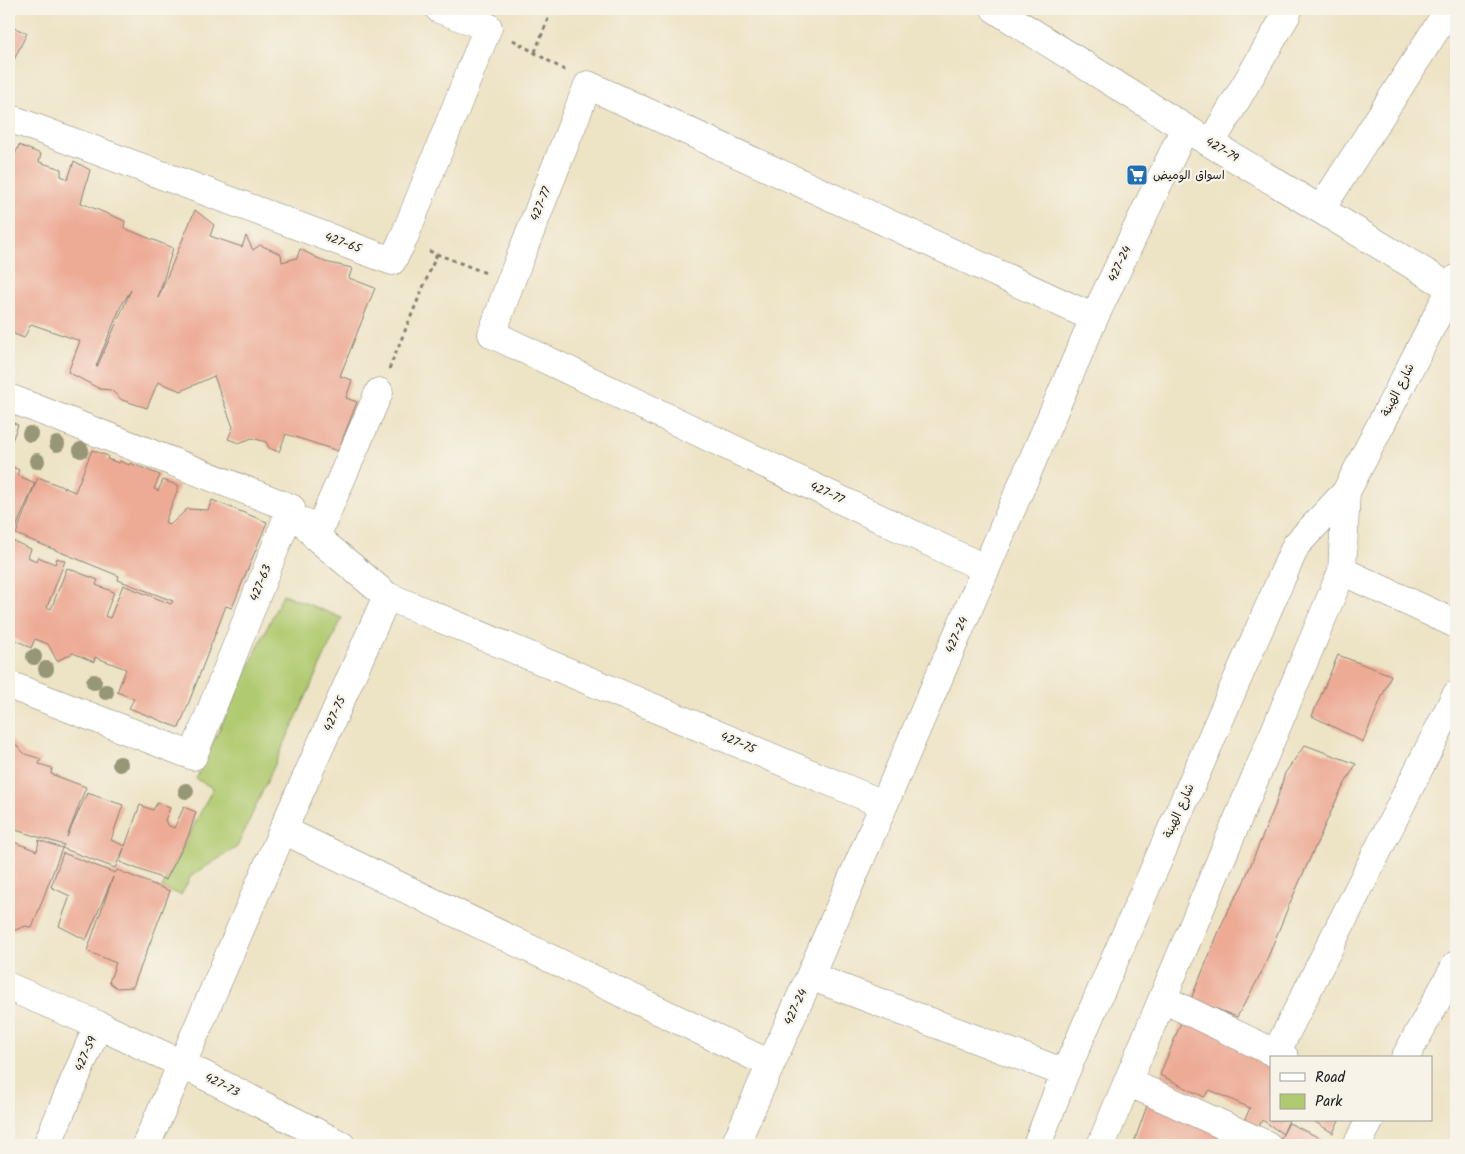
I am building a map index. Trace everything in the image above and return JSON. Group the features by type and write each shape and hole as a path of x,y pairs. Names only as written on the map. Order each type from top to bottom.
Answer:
{"street":[{"path":"440,9 488,27"},
{"name":"427-79","path":"995,9 1185,128 1454,286"},
{"path":"1321,209 1449,9"},
{"path":"1211,143 1286,14"},
{"name":"427-65","path":"9,118 392,261 403,240 488,27"},
{"path":"588,85 1094,318"},
{"name":"427-77","path":"588,85 510,283 492,334 986,569"},
{"name":"427-24","path":"735,1145 810,976 1094,318 1185,128"},
{"name":"شارع الهبنة","path":"1037,1145 1065,1073 1296,545 1346,492 1454,286"},
{"path":"316,537 379,392"},
{"path":"9,398 291,508 316,537 387,596"},
{"name":"شارع الهبنة","path":"1101,1145 1342,570 1346,492"},
{"name":"427-63","path":"9,685 193,756 291,508"},
{"path":"1342,570 1456,624"},
{"name":"427-75","path":"182,1064 387,596 883,804"},
{"path":"1163,999 1281,1055 1456,695"},
{"path":"283,830 770,1064"},
{"path":"1406,1056 1456,965"},
{"path":"810,976 1065,1073"},
{"name":"427-59","path":"9,987 98,1025 47,1145"},
{"name":"427-73","path":"98,1025 182,1064 342,1145"},
{"path":"146,1145 182,1064"},
{"path":"1128,1082 1267,1145"},
{"path":"1357,1145 1369,1122"}],"path":[{"path":"535,52 552,9"},
{"path":"488,27 535,52 588,85"},
{"path":"403,240 510,283"},
{"path":"379,392 437,254"}],"green space":[{"path":"283,594 342,618 237,847 191,876 181,895 162,888 213,788 196,779"}],"building":[{"path":"9,26 27,33 9,70"},
{"path":"19,145 41,154 39,162 61,169 61,176 68,179 74,161 90,170 81,203 125,221 124,228 173,248 158,298 195,210 214,225 210,236 242,247 246,236 253,250 260,245 281,254 282,262 297,258 300,249 325,262 352,268 349,278 375,288 340,376 352,380 346,398 357,402 338,451 286,434 279,452 269,448 266,442 252,438 239,443 228,439 233,427 214,376 181,391 158,382 147,408 122,400 111,390 100,389 68,372 80,341 31,324 24,338 9,332 9,152 15,155","holes":["131,290 97,367 121,306"]},
{"path":"9,421 18,425 9,448"},
{"path":"92,450 108,456 107,459 129,465 130,463 160,475 154,489 158,491 163,480 179,486 165,522 170,525 187,509 208,510 212,500 267,522 232,608 226,606 179,728 129,708 134,699 117,692 126,669 95,657 94,662 73,653 57,661 48,644 35,639 31,648 9,636 9,546 13,541 31,549 28,557 36,561 38,557 55,564 57,558 65,561 47,607 51,609 67,568 98,580 96,585 114,592 105,616 110,618 123,585 171,604 173,601 118,580 119,576 16,534 38,477 75,492"},
{"path":"9,465 19,470 17,475 35,483 12,537 9,535"},
{"path":"1338,655 1391,675 1363,742 1312,716"},
{"path":"9,738 25,754 41,759 39,764 52,768 51,774 86,787 67,837 87,793 123,805 111,840 125,846 140,805 153,810 157,803 170,808 165,820 167,825 174,828 184,807 196,812 188,837 166,880 120,862 124,848 115,868 62,848 64,845 9,828"},
{"path":"1305,745 1356,764 1339,794 1289,905 1261,974 1237,1017 1191,999 1227,912 1242,886 1275,806 1285,773"},
{"path":"9,840 37,851 39,840 62,848 32,928 26,926 15,930 9,928"},
{"path":"63,853 115,873 117,870 170,891 133,987 117,988 109,982 116,963 87,951 113,877 86,940 59,926 70,896 51,887"},
{"path":"1186,1010 1270,1057 1270,1122 1288,1122 1283,1134 1262,1120 1254,1139 1239,1132 1250,1108 1210,1090 1204,1097 1160,1075"},
{"path":"1149,1100 1241,1145 1133,1145"},
{"path":"1315,1122 1338,1122 1333,1133"},
{"path":"1289,1123 1330,1143 1329,1145 1277,1145"}],"place":[{"name":"اسواق الوميض","path":"1137,175"}]}
